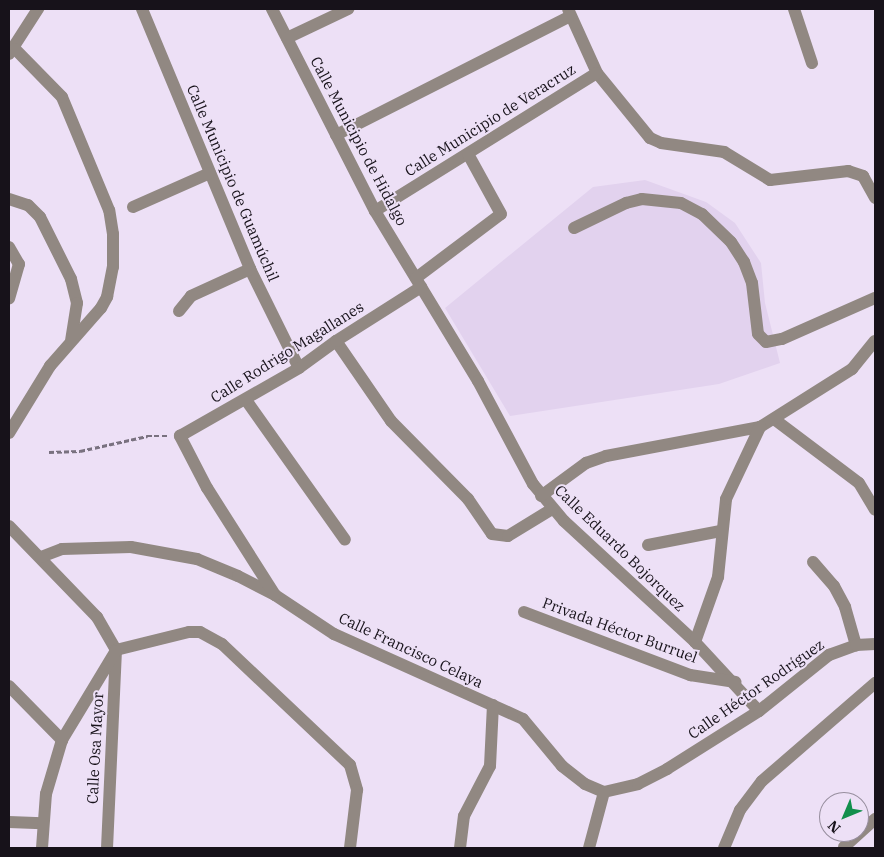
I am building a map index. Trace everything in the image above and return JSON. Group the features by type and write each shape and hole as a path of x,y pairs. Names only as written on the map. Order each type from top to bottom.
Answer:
{"street":[{"path":"9,433 35,386 71,340 94,318 107,297 113,267 113,234 109,210 62,97 12,52 38,9"},
{"name":"Calle Municipio de Guamúchil","path":"142,9 250,269 299,368"},
{"name":"Calle Municipio de Hidalgo","path":"272,9 375,211 418,282"},
{"path":"286,38 348,9"},
{"path":"794,9 812,63"},
{"path":"336,135 570,12 597,73 641,130 661,143 724,152 770,180 848,171 863,176 875,198"},
{"name":"Calle Municipio de Veracruz","path":"375,211 597,73"},
{"name":"Calle Rodrigo Magallanes","path":"180,436 299,368 418,282 501,214 468,154"},
{"path":"133,207 210,173"},
{"path":"9,199 28,205 40,217 71,279 77,303 71,340"},
{"path":"574,228 626,203 642,199 681,203 702,214 731,242 744,262 752,283 759,337 766,342 782,339 875,298"},
{"path":"9,247 19,264 9,299"},
{"path":"179,311 192,296 250,269"},
{"name":"Calle Eduardo Bojorquez","path":"418,282 478,381 522,466 541,496 552,509 695,642 735,682 759,711"},
{"path":"336,341 391,421 468,499 488,530 496,536 508,536 552,509"},
{"path":"541,496 586,463 606,456 760,427 852,369 875,341"},
{"path":"246,400 345,540"},
{"path":"774,419 859,483 875,510"},
{"path":"695,642 718,577 726,499 760,427"},
{"path":"180,436 207,488 275,595"},
{"path":"9,526 97,617 116,650"},
{"path":"648,545 722,532"},
{"name":"Calle Francisco Celaya","path":"41,557 62,549 96,546 164,551 238,576 275,595 334,634 493,705 530,724 562,766 585,784 604,792"},
{"path":"814,562 842,600 856,645"},
{"name":"Privada Héctor Burruel","path":"524,612 690,675 735,682"},
{"path":"42,848 42,823 46,794 62,740 116,650 189,632 200,632 222,644 350,765 357,790 350,848"},
{"name":"Calle Héctor Rodríguez","path":"604,792 638,784 668,769 759,711 829,656 856,645 875,644"},
{"name":"Calle Osa Mayor","path":"107,848 116,650"},
{"path":"724,848 740,810 762,781 875,683"},
{"path":"9,686 62,740"},
{"path":"460,848 464,816 490,766 493,705"},
{"path":"589,848 604,792"},
{"path":"844,847 875,819"},
{"path":"9,822 42,823"}],"path":[{"path":"49,452 80,451 147,436 180,436"}],"shaded area":[{"path":"645,180 706,202 735,223 761,263 765,303 780,363 719,384 510,416 445,308 593,187"}]}
